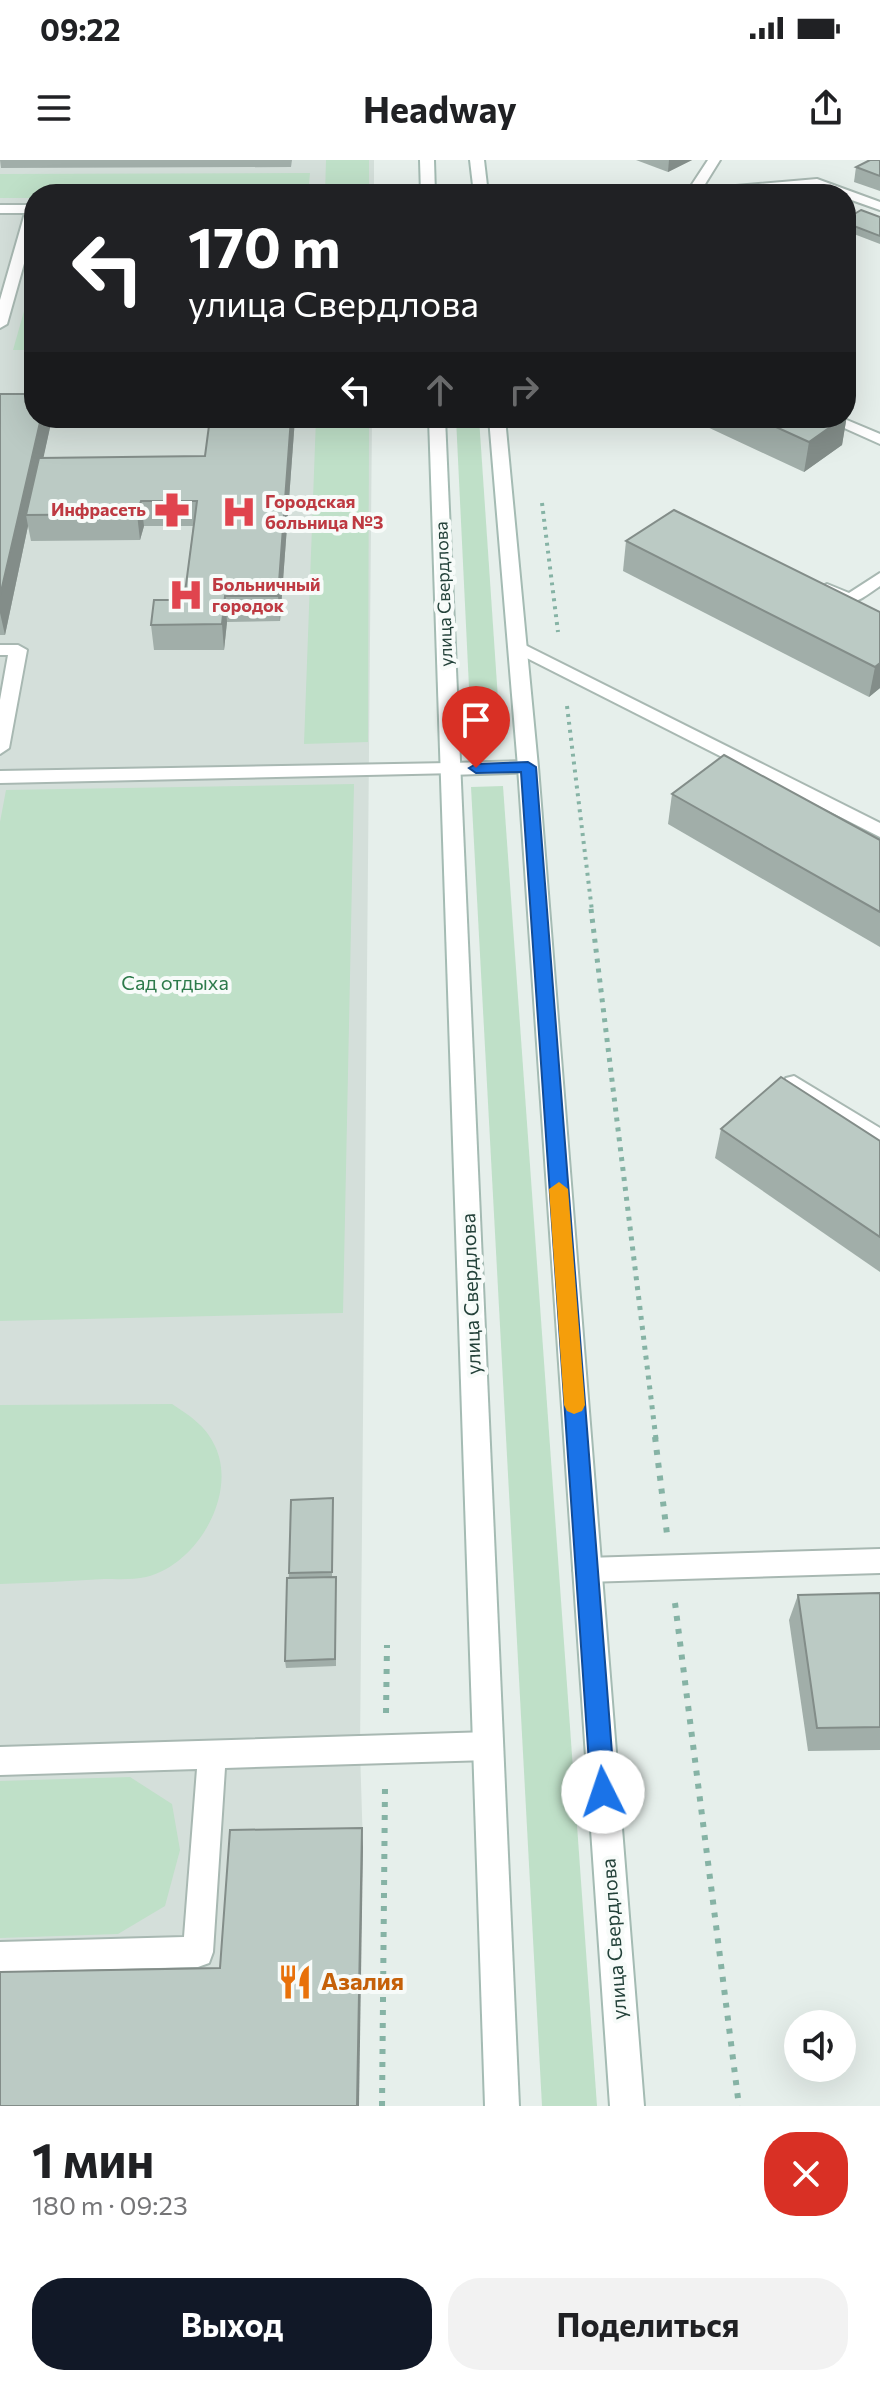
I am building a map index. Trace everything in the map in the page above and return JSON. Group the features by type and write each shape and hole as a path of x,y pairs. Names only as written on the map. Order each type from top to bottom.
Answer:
{"street":[{"path":"427,160 428,184"},
{"path":"477,160 480,184"},
{"name":"улица Свердлова","path":"437,428 502,2106"},
{"name":"улица Свердлова","path":"498,428 528,767 627,2106"},
{"path":"450,769 528,767"}],"lane":[{"path":"699,184 714,160"},
{"path":"856,197 880,206"},
{"path":"0,209 24,209"},
{"path":"0,324 24,240"},
{"path":"853,428 880,439"},
{"path":"807,580 850,600 880,578"},
{"path":"517,646 880,831"},
{"path":"0,650 18,650 0,748"},
{"path":"0,777 450,769"},
{"path":"794,1084 880,1139"},
{"path":"586,1570 880,1561"},
{"path":"0,1761 489,1746"},
{"path":"0,1957 198,1952 212,1754"}],"path":[{"path":"541,496 739,2106"},
{"path":"382,2106 387,1645"}],"shaded area":[{"name":"Больничный городок","path":"0,160 374,160 374,184 24,184 24,428 372,428 360,1750 363,1847 234,1848 225,1984 0,1988"}],"green space":[{"path":"326,160 369,160 369,184 325,184"},
{"path":"310,173 309,184 24,184 24,198 0,198 0,174"},
{"path":"24,311 24,350 13,350"},
{"path":"316,428 369,428 368,742 304,744"},
{"path":"456,428 480,428 500,729 471,729"},
{"name":"Сад отдыха","path":"354,784 343,1313 0,1321 0,822 6,790"},
{"path":"503,786 597,2106 542,2106 471,787"},
{"path":"172,1404 207,1433 221,1465 217,1505 208,1525 182,1558 165,1570 146,1577 0,1584 0,1405"},
{"path":"130,1777 172,1804 180,1850 165,1906 118,1934 0,1938 0,1781"}],"building":[{"path":"870,160 880,160 880,176 856,167"},
{"path":"861,210 880,217 880,236 856,227 856,213"},
{"path":"0,394 24,394 24,428 39,428 0,596"},
{"path":"209,428 290,428 278,596 225,596 222,624 151,625 154,600 184,600 197,501 141,501 137,514 26,515 39,458 205,456"},
{"path":"778,428 829,428 809,442"},
{"path":"674,510 880,612 880,663 875,667 626,541"},
{"path":"724,755 880,840 880,912 672,794"},
{"path":"781,1077 880,1141 880,1237 721,1129"},
{"path":"333,1498 332,1572 289,1573 291,1500"},
{"path":"336,1577 335,1659 285,1661 287,1578"},
{"path":"880,1593 880,1727 817,1728 798,1595"},
{"path":"362,1828 357,2106 0,2106 0,1972 220,1968 230,1830"}],"slow traffic":[{"path":"559,1189 574,1405"}],"place":[{"name":"Инфрасеть","path":"172,510"},
{"name":"Городская больница №3","path":"239,512"},
{"name":"Больничный городок","path":"186,595"},
{"name":"Азалия","path":"295,1982"}],"route":[{"path":"476,768 528,767 603,1792"}]}
